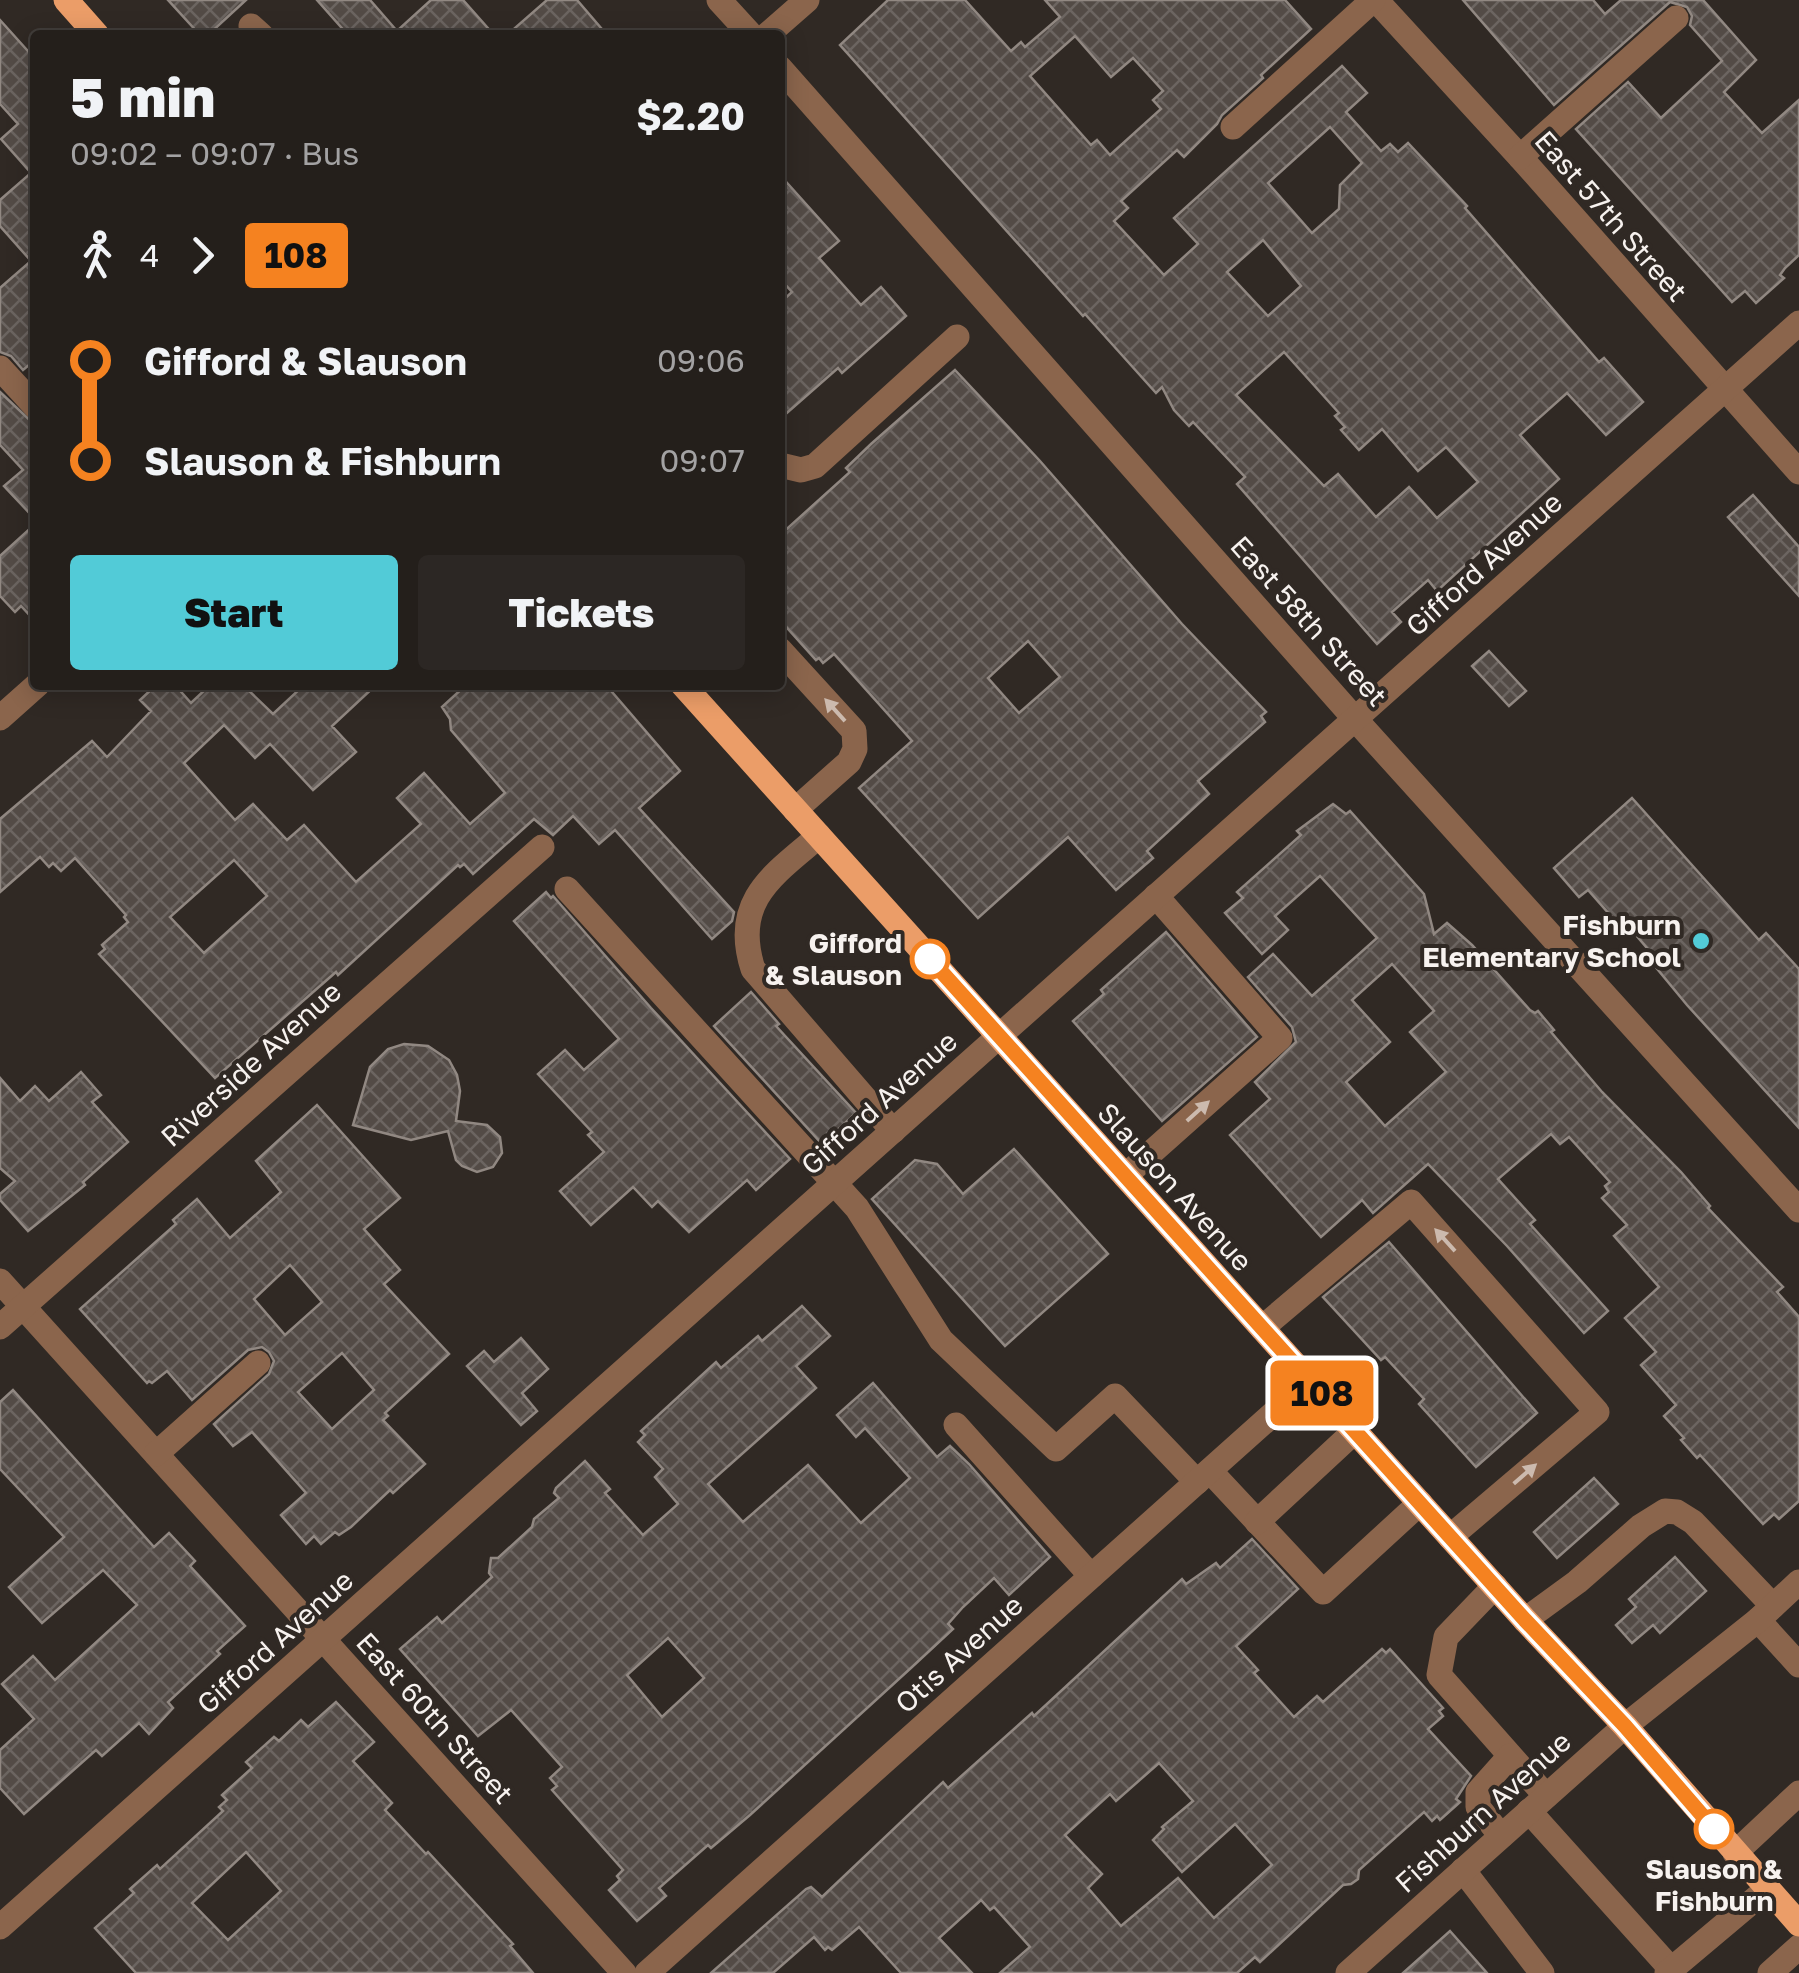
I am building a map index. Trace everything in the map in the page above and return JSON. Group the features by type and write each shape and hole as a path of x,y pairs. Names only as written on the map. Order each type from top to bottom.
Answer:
{"main road":[{"path":"66,0 93,30"},
{"name":"Slauson Avenue","path":"687,690 1450,1538 1625,1726 1799,1924"}],"street":[{"path":"719,0 746,30"},
{"path":"773,30 806,0"},
{"path":"1233,128 1375,0"},
{"name":"East 57th Street","path":"1375,0 1799,472"},
{"path":"1520,157 1676,18"},
{"name":"East 58th Street","path":"785,74 1355,719 1799,1210"},
{"name":"Gifford Avenue","path":"0,1927 1799,323"},
{"path":"785,467 801,470 815,466 957,337"},
{"path":"0,368 30,401"},
{"path":"785,655 854,731 855,750 849,762 795,810"},
{"path":"0,718 31,690"},
{"path":"819,836 767,880 756,895 750,909 746,948 752,969 893,1131"},
{"name":"Riverside Avenue","path":"0,1328 542,846"},
{"path":"568,890 858,1208 941,1340 1056,1450 1116,1396 1257,1522 1323,1592 1420,1503"},
{"path":"1125,1176 1280,1038 1156,896"},
{"path":"1262,1328 1411,1202 1597,1412 1450,1538"},
{"name":"East 60th Street","path":"0,1281 624,1973"},
{"path":"156,1454 258,1363"},
{"name":"Otis Avenue","path":"647,1973 1311,1380"},
{"path":"956,1425 1091,1576"},
{"path":"1257,1522 1355,1431"},
{"path":"1525,1620 1666,1510 1678,1512 1693,1522 1765,1613 1799,1665"},
{"name":"Fishburn Avenue","path":"1348,1973 1625,1726 1799,1582"},
{"path":"1494,1586 1446,1638 1439,1675 1510,1756 1537,1804 1669,1971 1767,1889"},
{"path":"1502,1836 1478,1807 1478,1792 1510,1756"},
{"path":"1735,1853 1799,1793"},
{"path":"1463,1870 1542,1973"},
{"path":"1770,1973 1799,1946"}],"building":[{"path":"168,0 246,0 213,30 195,30"},
{"path":"317,0 370,0 396,30 344,30"},
{"path":"431,0 463,0 490,30 398,30"},
{"path":"547,0 577,0 603,30 513,30"},
{"path":"888,0 965,0 1011,51 1021,42 1025,47 1060,17 1045,0 1285,0 1311,29 1261,75 1263,78 1184,157 1177,150 1121,201 1128,208 1114,221 1164,275 1198,244 1174,218 1342,66 1367,93 1346,112 1381,151 1390,144 1398,152 1408,143 1467,206 1599,362 1604,358 1643,402 1606,435 1567,393 1520,435 1559,479 1437,591 1428,580 1392,612 1401,622 1377,644 1237,484 1245,477 1193,422 1189,426 1174,410 1162,387 1156,393 1083,316 840,45","holes":["1075,36 1111,77 1133,58 1163,91 1153,100 1161,109 1110,155 1097,140 1091,145 1030,76","1330,127 1362,163 1340,185 1339,209 1312,233 1268,183","1263,240 1301,286 1268,316 1227,272","1284,352 1339,413 1335,416 1345,427 1341,430 1359,450 1382,429 1418,471 1446,447 1478,482 1437,518 1409,487 1376,517 1338,474 1324,486 1236,395"]},
{"path":"1463,0 1593,0 1605,14 1621,0 1703,0 1756,60 1724,92 1762,133 1799,100 1799,255 1780,275 1784,278 1756,303 1745,291 1732,302 1576,129 1628,82 1661,118 1722,61 1690,25 1692,16 1687,7 1670,2 1554,105"},
{"path":"0,20 30,53 30,172 1,139 18,124 0,104"},
{"path":"30,174 30,260 0,226 0,200"},
{"path":"785,181 839,241 819,258 861,305 881,287 906,316 842,373 838,368 785,415 785,298 792,292 785,284"},
{"path":"30,262 30,364 23,370 11,356 0,352 0,288"},
{"path":"955,370 1266,712 1261,716 1265,722 1198,781 1209,794 1147,851 1153,858 1116,890 1068,837 978,918 859,788 912,741 834,654 823,663 819,658 816,660 785,626 785,530 850,472 846,468","holes":["1028,641 1060,677 1019,713 988,678"]},
{"path":"0,392 30,420 30,514 4,486 23,470 0,445"},
{"path":"1753,495 1799,547 1799,596 1728,517"},
{"path":"30,529 30,616 21,606 15,612 0,596 0,556"},
{"path":"1489,651 1526,691 1509,706 1472,666"},
{"path":"151,690 179,690 191,703 205,690 248,690 273,714 299,690 371,690 332,726 356,752 313,790 270,744 255,758 224,725 184,763 235,820 253,804 287,840 304,825 356,882 421,824 397,798 424,773 470,824 505,793 451,730 450,719 442,707 461,690 610,690 680,771 639,808 734,912 732,921 712,939 615,830 599,844 573,816 553,835 534,819 473,874 464,864 458,865 338,975 336,972 215,1078 99,954 105,949 102,945 128,922 75,858 61,871 53,863 49,867 40,857 0,892 0,819 92,741 107,757 151,711 140,700","holes":["234,860 267,896 204,953 170,917"]},
{"path":"1632,798 1759,940 1766,933 1799,969 1799,1128 1687,1005 1654,965 1658,961 1623,920 1618,924 1588,890 1579,897 1554,868"},
{"path":"1333,804 1346,814 1350,811 1424,894 1434,934 1447,923 1530,1010 1538,1011 1602,1092 1681,1172 1708,1208 1783,1287 1777,1292 1799,1317 1799,1501 1779,1519 1774,1514 1763,1524 1700,1455 1697,1458 1664,1416 1676,1405 1641,1365 1656,1352 1625,1318 1659,1287 1614,1236 1627,1225 1602,1198 1609,1192 1605,1186 1610,1182 1569,1137 1560,1144 1551,1134 1498,1179 1535,1220 1530,1224 1608,1311 1584,1333 1428,1164 1373,1213 1362,1200 1321,1237 1230,1135 1270,1099 1255,1082 1296,1042 1292,1027 1248,977 1273,954 1312,996 1377,938 1320,876 1275,916 1288,930 1262,954 1225,913 1243,898 1237,892 1301,835 1297,831","holes":["1392,964 1434,1011 1410,1032 1446,1072 1385,1126 1346,1082 1390,1042 1352,1000"]},
{"path":"546,892 790,1159 756,1190 747,1180 689,1232 658,1201 652,1207 633,1187 591,1225 560,1191 604,1152 588,1135 592,1132 538,1074 565,1050 584,1070 619,1039 514,921"},
{"path":"1166,932 1257,1037 1162,1121 1073,1021 1104,994 1101,990"},
{"path":"751,992 779,1024 776,1026 856,1113 822,1144 714,1026"},
{"path":"404,1044 428,1046 449,1060 460,1091 456,1121 487,1125 500,1137 502,1153 493,1167 477,1172 462,1166 456,1160 448,1131 411,1140 353,1125 370,1067 388,1049"},
{"path":"81,1072 101,1095 92,1102 128,1142 83,1182 85,1185 28,1231 0,1200 0,1194 15,1181 0,1168 0,1078 20,1101 35,1086 49,1101"},
{"path":"317,1105 400,1198 364,1229 400,1270 384,1284 449,1354 385,1413 388,1416 383,1420 425,1464 351,1527 339,1535 335,1532 321,1544 314,1536 306,1544 281,1515 306,1493 252,1432 233,1446 214,1424 269,1374 274,1361 269,1352 262,1347 248,1350 192,1400 167,1371 147,1383 80,1309 176,1224 173,1220 197,1199 230,1238 281,1192 256,1161","holes":["290,1265 322,1302 285,1335 254,1299","342,1353 374,1390 332,1429 298,1392"]},
{"path":"1014,1149 1108,1254 1005,1346 872,1199 915,1160 937,1164 963,1194"},
{"path":"1389,1242 1537,1413 1476,1467 1419,1404 1424,1399 1385,1357 1381,1360 1323,1297"},
{"path":"802,1306 830,1336 796,1366 816,1388 708,1484 743,1522 808,1465 861,1523 910,1478 865,1428 856,1437 837,1415 873,1383 937,1457 950,1446 969,1464 1050,1557 1009,1595 994,1578 948,1624 953,1629 912,1667 750,1815 659,1888 666,1896 637,1921 609,1890 620,1880 617,1876 623,1870 552,1790 557,1786 550,1778 562,1767 511,1710 478,1736 400,1649 437,1617 442,1623 492,1577 491,1558 498,1558 532,1527 534,1519 559,1498 554,1493 556,1488 585,1461 610,1489 605,1493 643,1535 678,1504 655,1477 663,1469 638,1442 645,1435 641,1431 716,1362 721,1368 758,1336 762,1341","holes":["668,1638 704,1678 662,1717 627,1675"]},
{"path":"521,1338 548,1369 522,1393 537,1411 521,1425 467,1366 484,1351 494,1362"},
{"path":"13,1390 154,1547 169,1533 195,1561 190,1566 245,1626 168,1702 173,1708 149,1734 139,1723 102,1756 96,1750 24,1814 0,1788 0,1750 34,1719 2,1684 33,1656 55,1680 137,1605 103,1570 42,1623 9,1587 64,1537 0,1469 0,1402"},
{"path":"1594,1478 1618,1504 1557,1558 1534,1532"},
{"path":"1252,1539 1298,1589 1236,1646 1258,1670 1254,1673 1294,1717 1317,1696 1323,1702 1382,1649 1386,1653 1390,1649 1443,1708 1439,1711 1443,1716 1428,1729 1471,1776 1456,1799 1460,1802 1440,1820 1437,1816 1432,1821 1424,1812 1359,1870 1358,1879 1343,1885 1260,1962 1255,1957 1237,1973 1000,1973 1030,1947 994,1907 990,1910 981,1900 939,1938 972,1973 901,1973 859,1927 832,1950 825,1950 814,1937 773,1973 711,1973 806,1889 811,1887 822,1897 943,1782 948,1788 1032,1713 1034,1716 1182,1579 1186,1584 1216,1563 1220,1568","holes":["1159,1763 1193,1801 1162,1827 1153,1840 1182,1872 1235,1824 1272,1865 1214,1918 1178,1878 1121,1926 1088,1888 1102,1874 1065,1835 1110,1794 1116,1801"]},
{"path":"1675,1557 1706,1591 1660,1633 1653,1625 1632,1643 1616,1625 1636,1607 1629,1599"},
{"path":"336,1702 374,1742 353,1761 392,1803 385,1810 513,1944 510,1946 533,1973 136,1973 95,1928 134,1893 130,1889 157,1865 160,1869 223,1811 219,1807 227,1800 222,1795 252,1768 246,1762 274,1737 279,1741 301,1720 308,1727","holes":["246,1852 281,1891 228,1940 192,1903"]},
{"path":"1450,1931 1487,1973 1403,1973"}],"bus line":[{"name":"108","path":"930,959 1714,1829"}],"place":[{"name":"Fishburn Elementary School","path":"1701,941"},
{"name":"Gifford & Slauson","path":"930,959"},
{"name":"Slauson & Fishburn","path":"1714,1829"}]}
